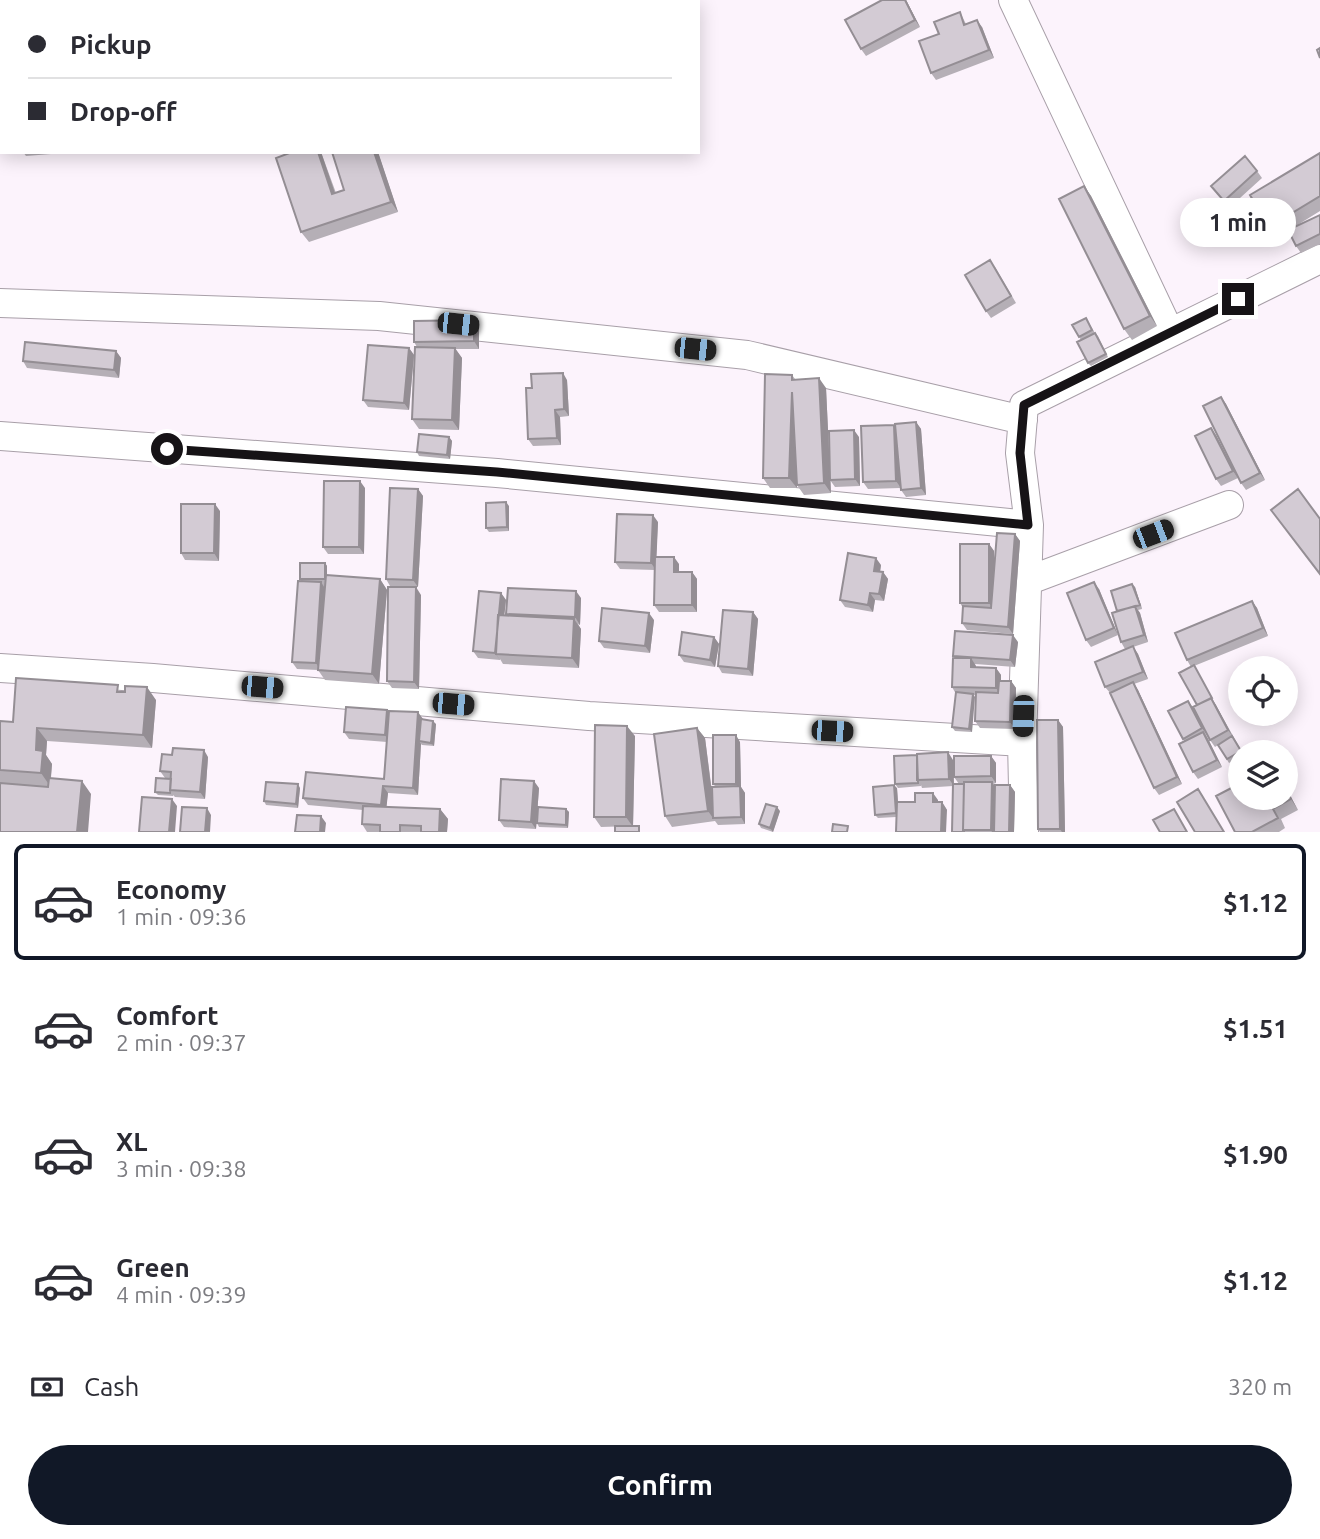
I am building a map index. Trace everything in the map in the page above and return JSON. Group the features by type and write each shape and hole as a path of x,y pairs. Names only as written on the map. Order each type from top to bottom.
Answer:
{"street":[{"path":"1013,0 1169,331"},
{"path":"1024,832 1022,743 1028,525 1020,453 1024,405 1169,331 1320,259"},
{"path":"0,303 379,316 747,355 1023,419"},
{"path":"0,436 497,472 1028,525"},
{"path":"1027,580 1229,505"},
{"path":"0,668 153,678 589,716 1022,743"}],"building":[{"path":"882,0 905,0 915,20 861,49 845,20"},
{"path":"960,12 964,25 977,20 989,50 931,73 919,41 939,34 934,22"},
{"path":"1320,153 1320,196 1269,227 1250,195"},
{"path":"287,154 319,154 332,194 344,190 333,154 375,154 391,202 301,232 276,158"},
{"path":"1245,156 1257,171 1224,201 1211,186"},
{"path":"1084,186 1150,316 1124,329 1059,199"},
{"path":"1320,215 1320,234 1296,246 1288,230"},
{"path":"990,260 1011,296 986,311 965,275"},
{"path":"1086,318 1092,330 1079,337 1072,325"},
{"path":"474,320 474,341 414,342 414,321"},
{"path":"1095,333 1106,354 1088,363 1077,342"},
{"path":"25,342 116,351 114,370 23,361"},
{"path":"368,345 409,348 404,403 363,400"},
{"path":"415,347 455,348 452,420 412,419"},
{"path":"563,373 564,409 555,410 557,438 528,439 526,388 532,388 531,374"},
{"path":"765,374 792,375 792,380 819,378 824,483 797,485 792,392 789,478 763,478"},
{"path":"1221,397 1260,473 1241,483 1203,406"},
{"path":"916,422 921,488 901,490 895,424"},
{"path":"894,425 896,481 863,482 861,426"},
{"path":"1211,428 1233,471 1216,479 1195,436"},
{"path":"854,430 855,479 830,480 829,431"},
{"path":"419,434 449,437 447,455 417,452"},
{"path":"324,481 360,481 359,547 323,547"},
{"path":"390,488 418,489 413,580 386,579"},
{"path":"1298,489 1320,519 1320,574 1271,510"},
{"path":"506,502 507,527 486,528 486,503"},
{"path":"181,504 215,504 214,553 181,553"},
{"path":"617,514 653,515 651,563 615,562"},
{"path":"997,533 1015,534 1008,627 962,623 963,606 991,608"},
{"path":"960,544 989,544 989,603 960,603"},
{"path":"848,553 876,558 874,571 883,572 879,594 870,593 868,605 840,600"},
{"path":"655,557 674,557 674,572 692,572 692,605 654,605"},
{"path":"300,563 325,563 325,579 300,579"},
{"path":"326,575 380,579 372,674 318,670"},
{"path":"298,581 321,582 316,663 292,662"},
{"path":"1094,582 1114,628 1086,640 1067,593"},
{"path":"1132,584 1140,605 1117,611 1111,591"},
{"path":"388,587 416,587 414,682 387,681"},
{"path":"508,588 576,591 575,617 506,614"},
{"path":"479,591 501,593 495,653 473,651"},
{"path":"1252,601 1263,628 1187,660 1175,633"},
{"path":"1135,606 1144,635 1121,642 1112,613"},
{"path":"602,608 649,613 645,646 599,641"},
{"path":"723,610 753,612 748,669 718,666"},
{"path":"498,615 574,619 572,658 496,654"},
{"path":"955,631 1013,635 1010,660 953,656"},
{"path":"682,632 714,637 710,660 679,655"},
{"path":"1133,646 1143,672 1105,687 1095,662"},
{"path":"953,658 971,658 971,667 996,668 996,688 952,687"},
{"path":"1194,665 1212,698 1197,705 1179,673"},
{"path":"16,678 118,685 117,692 125,692 125,686 147,687 143,735 37,728 36,750 43,751 41,773 0,770 0,721 13,722"},
{"path":"999,681 1011,681 1010,722 975,721 976,692 998,693"},
{"path":"1133,682 1177,777 1154,788 1110,693"},
{"path":"956,692 973,694 969,729 952,727"},
{"path":"1211,698 1228,730 1210,740 1193,707"},
{"path":"1188,701 1202,728 1183,739 1168,711"},
{"path":"346,707 387,710 385,735 344,732"},
{"path":"389,711 418,712 413,788 383,786 381,805 303,798 306,772 384,779"},
{"path":"421,719 433,721 431,743 419,741"},
{"path":"1037,720 1058,720 1060,829 1038,829"},
{"path":"595,725 627,726 626,817 594,817"},
{"path":"697,728 708,811 665,816 654,734"},
{"path":"1203,732 1217,760 1193,772 1179,744"},
{"path":"713,735 736,735 736,784 713,784"},
{"path":"1232,736 1234,740 1228,740 1227,759 1218,745"},
{"path":"173,748 204,750 200,792 170,790 171,772 160,771 162,754 172,755"},
{"path":"948,752 949,779 917,780 917,754"},
{"path":"917,755 918,783 895,784 894,756"},
{"path":"954,756 991,756 991,776 954,777"},
{"path":"49,778 82,781 77,832 0,832 0,783 48,787"},
{"path":"156,778 171,779 170,793 155,792"},
{"path":"501,779 534,781 531,822 499,820"},
{"path":"266,782 298,784 296,804 264,801"},
{"path":"964,782 992,782 991,830 963,830"},
{"path":"953,784 964,784 964,832 952,832"},
{"path":"894,785 896,813 875,815 873,787"},
{"path":"995,785 1010,785 1009,832 994,832"},
{"path":"740,786 741,817 713,818 712,787"},
{"path":"1198,789 1224,832 1195,832 1177,802"},
{"path":"1228,790 1228,810 1274,810 1278,818 1252,832 1235,832 1216,796"},
{"path":"915,793 933,793 933,802 942,802 941,832 896,832 897,802 915,802"},
{"path":"142,797 172,799 169,832 139,832"},
{"path":"766,804 777,807 770,828 759,824"},
{"path":"363,806 440,809 439,832 421,832 421,826 400,825 400,832 380,832 380,825 362,824"},
{"path":"182,807 207,808 205,832 180,832"},
{"path":"538,807 566,809 566,825 537,823"},
{"path":"1174,809 1187,832 1160,832 1153,820"},
{"path":"297,815 321,816 320,832 295,832"},
{"path":"833,824 848,826 847,832 832,832"},
{"path":"615,826 639,826 639,832 615,832"}],"route":[{"path":"167,449 497,472 1028,525 1020,453 1024,405 1238,299"}]}
